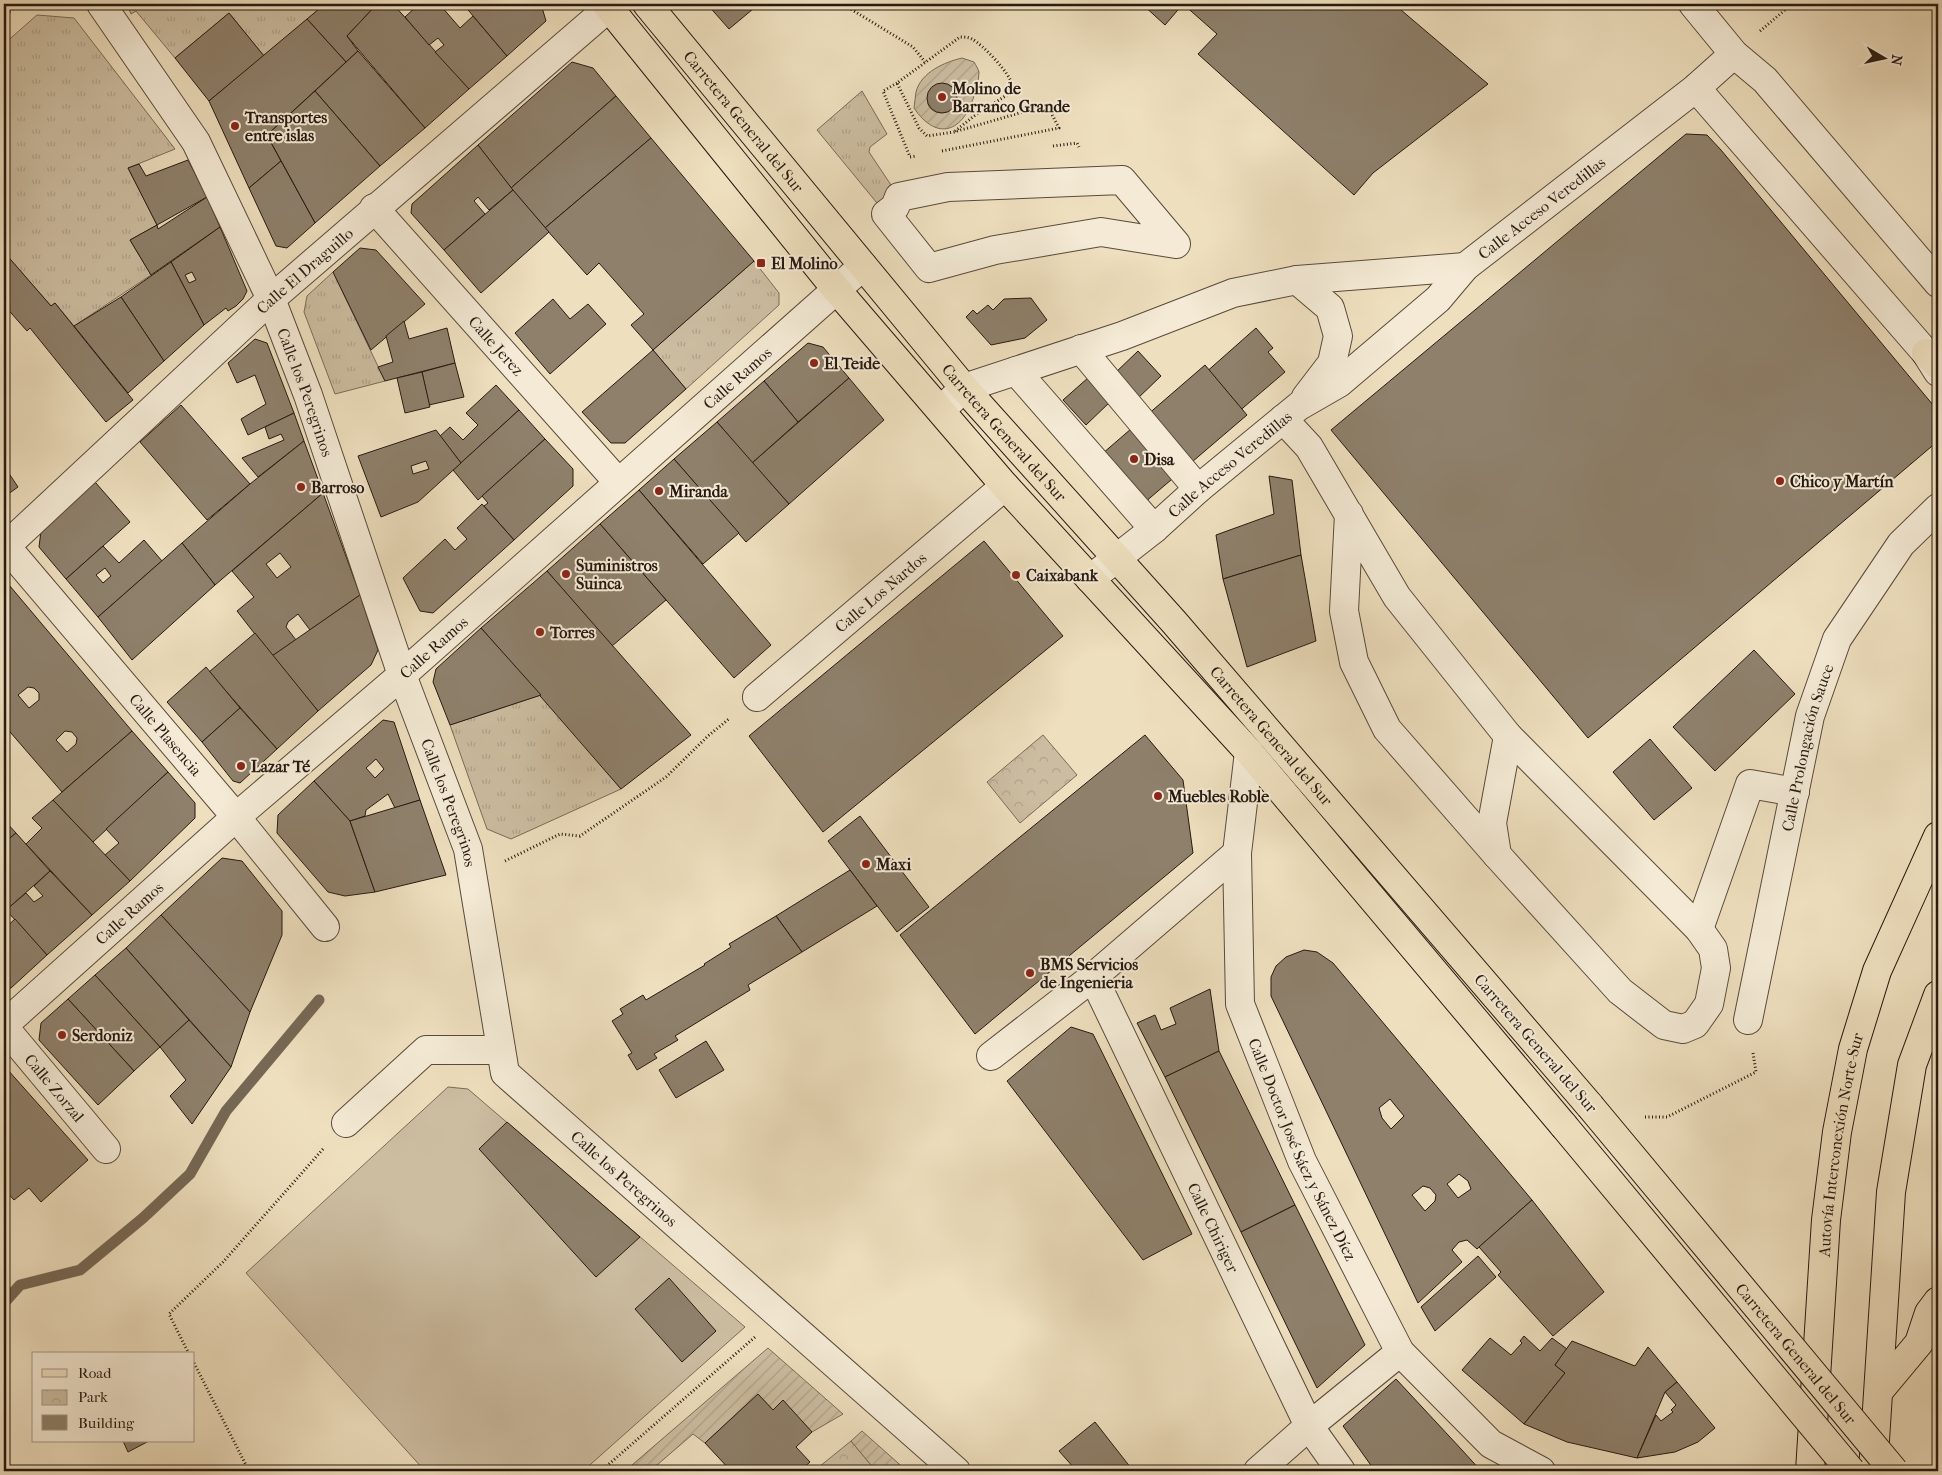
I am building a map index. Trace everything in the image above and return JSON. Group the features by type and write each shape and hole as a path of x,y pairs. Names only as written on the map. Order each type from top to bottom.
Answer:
{"main road":[{"name":"Carretera General del Sur","path":"647,4 964,388 1245,704 1590,1106 1894,1471"},
{"name":"Carretera General del Sur","path":"609,5 836,289 1005,486 1249,752 1851,1471"},
{"name":"Autovía Interconexión Norte-Sur","path":"1810,1471 1826,1220 1837,1132 1852,1049 1877,971 1938,836"},
{"path":"1873,1471 1891,1192 1912,1065 1938,995"},
{"path":"1879,1391 1919,1343 1929,1313 1938,1301"}],"street":[{"name":"Calle los Peregrinos","path":"101,4 196,142 271,299 308,395 402,675 468,849 506,1073 956,1471"},
{"path":"1693,4 1734,54 1765,80 1938,283"},
{"name":"Calle El Draguillo","path":"4,546 271,299 609,5"},
{"name":"Calle Acceso Veredillas","path":"1090,579 1154,529 1198,489 1291,413 1340,383 1438,299 1465,267 1696,88 1734,54"},
{"path":"1696,88 1934,363"},
{"path":"1122,180 1176,244 1101,232 995,250 929,268 886,214 895,207 899,197 948,187 1122,180"},
{"name":"Calle Jerez","path":"374,208 618,482"},
{"name":"Calle Ramos","path":"4,1026 236,817 402,675 863,266"},
{"path":"941,410 964,388 1122,336 1233,293 1297,280 1465,267"},
{"path":"1297,280 1330,308 1338,336 1332,364 1291,413 1309,447 1397,596 1508,736 1699,930 1713,949 1716,968 1709,1004 1695,1024 1683,1029 1664,1025 1620,991 1496,855 1387,730 1354,662 1344,611 1348,514"},
{"path":"1080,350 1198,489"},
{"path":"1016,371 1154,529"},
{"name":"Calle Los Nardos","path":"757,697 1005,486"},
{"name":"Calle Prolongación Sauce","path":"1748,1020 1810,716 1837,639 1901,544 1938,508"},
{"name":"Calle Plasencia","path":"4,546 236,817 325,927"},
{"path":"1496,855 1492,823 1508,736"},
{"name":"Calle Doctor José Sáez y Sánez Díez","path":"1249,752 1237,853 1240,1004 1302,1161 1400,1352 1491,1444 1542,1471"},
{"path":"1699,930 1750,784 1795,792"},
{"path":"991,1056 1093,977 1237,853"},
{"name":"Calle Chiriger","path":"1093,977 1309,1426 1341,1471"},
{"name":"Calle Zorzal","path":"4,1026 106,1149"},
{"path":"346,1123 426,1050 501,1050"},
{"path":"1258,1471 1309,1426 1400,1352"}],"path":[{"path":"4,16 19,4"},
{"path":"846,4 849,8 913,47 925,62"},
{"path":"1734,54 1792,4"},
{"path":"918,156 910,157 882,91 897,83 960,37 966,36 975,41 1011,79 1012,84 1008,95 974,116 954,132"},
{"path":"897,83 919,128 927,136 954,132 1047,105 1059,128 933,153"},
{"path":"472,875 532,849 560,834 580,836 666,777 708,736 757,697"},
{"path":"1638,1117 1667,1117 1756,1072 1748,1020"},
{"path":"188,1352 169,1314 223,1262 346,1123"},
{"path":"601,1471 780,1316"},
{"path":"195,1365 249,1471"}],"green space":[{"path":"127,4 325,4 264,56 229,13 175,58 136,11 131,14"},
{"path":"37,15 74,18 175,149 128,168 157,225 130,240 151,275 74,326 55,303 51,306 4,252 4,232 9,227 4,223 4,44"},
{"path":"962,58 974,62 979,72 978,81 974,96 963,118 956,125 940,129 923,119 914,108 916,92 923,79 934,69","holes":["941,84 953,88 956,99 954,106 949,111 942,113 929,107 927,99 931,88"]},
{"path":"862,91 887,134 870,147 869,152 899,197 886,214 817,130"},
{"path":"754,261 779,293 779,305 686,389 653,350"},
{"path":"333,272 385,381 335,394 304,312 307,296"},
{"path":"541,695 621,789 511,839 487,829 450,725"},
{"path":"1043,735 1077,775 1020,823 987,782"},
{"path":"448,1087 468,1089 745,1327 583,1471 425,1471 246,1273"},
{"path":"768,1348 843,1414 812,1432 783,1401 773,1410 758,1394 705,1443 693,1434 650,1471 625,1471"},
{"path":"862,1431 907,1471 876,1471 851,1441"},
{"path":"851,1441 876,1471 814,1471"}],"building":[{"path":"325,4 377,4 347,36 358,51 346,62 307,19"},
{"path":"377,4 393,4 469,89 425,128 347,36"},
{"path":"419,4 444,4 441,6 460,28 473,16 507,56 469,89 435,52 444,45 438,38 429,45 405,17"},
{"path":"463,4 541,4 546,21 507,56"},
{"path":"707,4 759,4 729,29"},
{"path":"1142,4 1183,4 1165,25"},
{"path":"1183,4 1394,4 1488,84 1373,173 1354,195 1198,54 1217,34"},
{"path":"229,13 264,56 209,101 175,58"},
{"path":"307,19 346,62 267,135 281,161 249,188 209,101"},
{"path":"358,51 425,128 380,166 315,91"},
{"path":"572,62 593,68 616,96 511,188 478,145"},
{"name":"Molino de Barranco Grande","path":"942,83 948,84 956,92 956,104 948,112 942,113 936,112 928,104 927,98 928,92 936,84"},
{"path":"315,91 380,166 315,223 267,135"},
{"path":"616,96 651,138 545,228 511,188"},
{"path":"1686,134 1707,135 1721,150 1938,411 1938,441 1588,738 1331,430"},
{"path":"651,138 754,261 653,350 631,325 644,314 599,263 587,275 545,228"},
{"path":"478,145 513,190 489,210 478,197 474,201 485,214 444,250 411,213 412,204"},
{"path":"188,160 207,197 157,225 128,168 139,164 146,176"},
{"path":"281,161 315,223 287,248 276,246 249,188"},
{"path":"513,190 549,232 481,293 444,250"},
{"path":"207,197 220,227 151,275 130,240 157,225 158,229"},
{"path":"220,227 247,291 243,299 236,306 228,311 226,308 204,325 171,262","holes":["192,272 196,280 189,283 185,275"]},
{"path":"360,248 376,250 425,304 371,350 333,272"},
{"path":"4,252 51,306 55,303 133,400 106,422 30,328 27,331 4,305"},
{"path":"171,262 204,325 164,361 121,297"},
{"path":"121,297 164,361 128,393 74,326"},
{"path":"1031,298 1047,320 1025,338 991,345 966,317 973,310 977,314 988,305 993,310 1004,299"},
{"path":"553,299 570,319 588,304 606,324 550,374 515,333"},
{"path":"404,321 409,339 447,328 455,363 385,381 378,367 393,362 386,336"},
{"path":"1256,328 1273,348 1268,352 1285,372 1237,413 1204,374"},
{"path":"255,339 267,343 294,413 248,435 241,419 266,404 255,375 237,383 228,363"},
{"path":"808,343 823,347 849,378 798,422 764,381"},
{"path":"653,350 686,389 625,443 611,443 582,412"},
{"path":"1138,351 1161,376 1136,400 1113,375"},
{"path":"455,363 464,397 429,405 422,372"},
{"path":"1205,365 1247,415 1144,503 1102,454"},
{"path":"422,372 430,407 405,413 397,378"},
{"path":"1089,377 1111,401 1086,425 1063,400"},
{"path":"849,378 884,420 789,504 752,463"},
{"path":"764,381 798,422 752,463 717,422"},
{"path":"496,385 519,410 461,463 440,436 450,427 463,440 478,425 466,413"},
{"path":"181,405 250,484 207,520 140,442"},
{"path":"519,410 545,439 478,500 453,470"},
{"path":"294,413 304,441 258,477 242,458 284,440 281,434 269,439 265,427"},
{"path":"717,422 789,504 746,542 674,459"},
{"path":"436,430 461,463 418,502 381,517 358,456","holes":["426,461 429,469 413,474 411,466"]},
{"path":"545,439 573,469 573,486 514,540 484,506 488,503 482,496"},
{"path":"304,441 323,493 215,585 182,543 250,484"},
{"path":"674,459 739,533 703,564 639,490"},
{"path":"4,466 18,487 4,497"},
{"path":"1269,476 1292,480 1301,555 1223,579 1216,535 1274,514"},
{"path":"95,482 130,522 66,579 39,547 41,531"},
{"path":"639,490 771,645 734,678 600,524"},
{"path":"323,493 360,595 310,630 298,614 288,622 286,627 296,640 272,656 237,611 254,597 232,571","holes":["280,553 291,567 277,578 266,564"]},
{"path":"482,504 514,540 433,613 420,611 403,578 445,539 455,550 467,539 457,528"},
{"path":"600,524 666,600 612,646 547,571"},
{"path":"144,540 162,561 98,617 66,579 103,546 119,563","holes":["105,568 111,576 103,583 96,575"]},
{"path":"984,541 1063,636 823,832 749,736"},
{"path":"182,543 215,585 132,660 98,617"},
{"path":"1301,555 1316,641 1247,667 1223,579"},
{"path":"547,571 691,735 621,789 481,628"},
{"path":"4,579 132,731 62,792 4,725 4,660 9,655 4,649","holes":["28,687 34,688 39,693 39,700 29,708 18,695","65,731 72,732 77,738 76,744 67,752 56,740"]},
{"path":"360,595 378,650 371,665 318,711 272,656"},
{"path":"481,628 541,695 450,725 433,682 436,669"},
{"path":"255,633 318,711 277,749 209,672"},
{"path":"1754,650 1795,694 1715,771 1673,727"},
{"path":"206,667 240,708 202,742 167,702"},
{"path":"240,708 277,749 240,783 233,781 202,742"},
{"path":"383,720 394,722 420,800 395,808 388,794 366,810 365,816 350,821 314,781","holes":["376,759 384,769 375,778 366,768"]},
{"path":"132,731 168,772 93,842 53,800"},
{"path":"1145,735 1183,780 1193,853 975,1034 900,935"},
{"path":"1650,739 1692,788 1654,820 1613,772"},
{"path":"168,772 195,803 195,818 130,881 105,855 119,843 106,829"},
{"path":"314,781 350,821 375,892 345,896 328,892 277,833 278,815"},
{"path":"53,800 130,881 92,915 26,844 42,828 32,818"},
{"path":"420,800 446,875 375,892 350,821"},
{"path":"860,816 929,907 897,932 828,841"},
{"path":"4,820 16,833 4,843"},
{"path":"16,833 50,871 4,912 4,843"},
{"path":"222,858 242,861 282,911 282,935 250,1012 161,915"},
{"path":"850,870 877,906 802,952 776,916"},
{"path":"50,871 92,915 47,955 6,910 26,893 34,902 43,896 34,886"},
{"path":"161,915 250,1012 231,1067 126,948"},
{"path":"776,916 802,952 748,985 750,990 675,1036 678,1040 654,1054 657,1058 637,1070 628,1055 632,1053 612,1021 623,1014 620,1009 643,995 646,1000 705,965 731,947 729,944"},
{"path":"15,919 47,955 11,988 4,988 4,929"},
{"path":"126,948 189,1020 160,1047 95,975"},
{"path":"1304,950 1317,952 1333,963 1532,1200 1477,1249 1467,1240 1459,1242 1452,1250 1462,1262 1418,1303 1271,996 1271,977 1276,966 1286,957","holes":["1390,1099 1404,1116 1391,1129 1382,1118 1379,1108","1459,1174 1468,1181 1471,1189 1458,1198 1447,1184","1423,1186 1430,1188 1436,1195 1435,1201 1425,1211 1412,1195"]},
{"path":"95,975 160,1047 134,1071 68,999"},
{"path":"1210,989 1219,1051 1165,1077 1137,1023 1155,1015 1161,1030 1176,1024 1170,1008"},
{"path":"68,999 134,1071 98,1105 39,1040 41,1023"},
{"path":"189,1020 231,1067 192,1124 170,1096 186,1080 160,1047"},
{"path":"1071,1027 1093,1034 1192,1234 1143,1260 1007,1081"},
{"path":"706,1041 724,1070 676,1098 659,1070"},
{"path":"1219,1051 1295,1205 1241,1232 1165,1077"},
{"path":"4,1069 7,1069 88,1160 41,1202 29,1188 14,1200 4,1189"},
{"path":"507,1122 640,1237 596,1277 479,1149"},
{"path":"1532,1200 1604,1292 1553,1336 1498,1275 1501,1272 1479,1247"},
{"path":"1295,1205 1365,1345 1317,1388 1241,1232"},
{"path":"1478,1256 1496,1277 1435,1331 1421,1307"},
{"path":"669,1278 716,1331 682,1362 635,1309"},
{"path":"1524,1336 1540,1351 1552,1338 1567,1349 1555,1365 1565,1373 1524,1424 1462,1370 1490,1338 1511,1355 1522,1343 1520,1341"},
{"path":"1572,1341 1635,1366 1648,1347 1677,1382 1665,1392 1637,1458 1567,1442 1524,1424 1565,1373 1555,1365"},
{"path":"1396,1379 1481,1471 1375,1471 1343,1426"},
{"path":"1677,1382 1715,1428 1698,1442 1675,1452 1637,1458 1656,1415 1661,1421 1673,1412 1671,1410 1676,1405 1665,1392"},
{"path":"758,1394 773,1410 783,1400 812,1432 796,1447 810,1462 800,1471 731,1471 705,1443"},
{"path":"1095,1422 1131,1468 1127,1471 1072,1471 1075,1469 1059,1451"},
{"path":"123,1442 147,1442 128,1452"}],"waterway":[{"path":"4,1303 20,1285 80,1270 143,1218 190,1174 226,1111 319,1000"}],"place":[{"name":"Molino de Barranco Grande","path":"942,97"},
{"name":"Transportes entre islas","path":"235,126"},
{"name":"El Molino","path":"761,263"},
{"name":"El Teide","path":"814,363"},
{"name":"Disa","path":"1134,459"},
{"name":"Chico y Martín","path":"1780,481"},
{"name":"Barroso","path":"301,487"},
{"name":"Miranda","path":"659,491"},
{"name":"Suministros Suinca","path":"566,574"},
{"name":"Caixabank","path":"1016,575"},
{"name":"Torres","path":"540,632"},
{"name":"Lazar Té","path":"241,766"},
{"name":"Muebles Roble","path":"1158,796"},
{"name":"Maxi","path":"866,864"},
{"name":"BMS Servicios de Ingenieria","path":"1030,973"},
{"name":"Serdoniz","path":"62,1035"}]}
